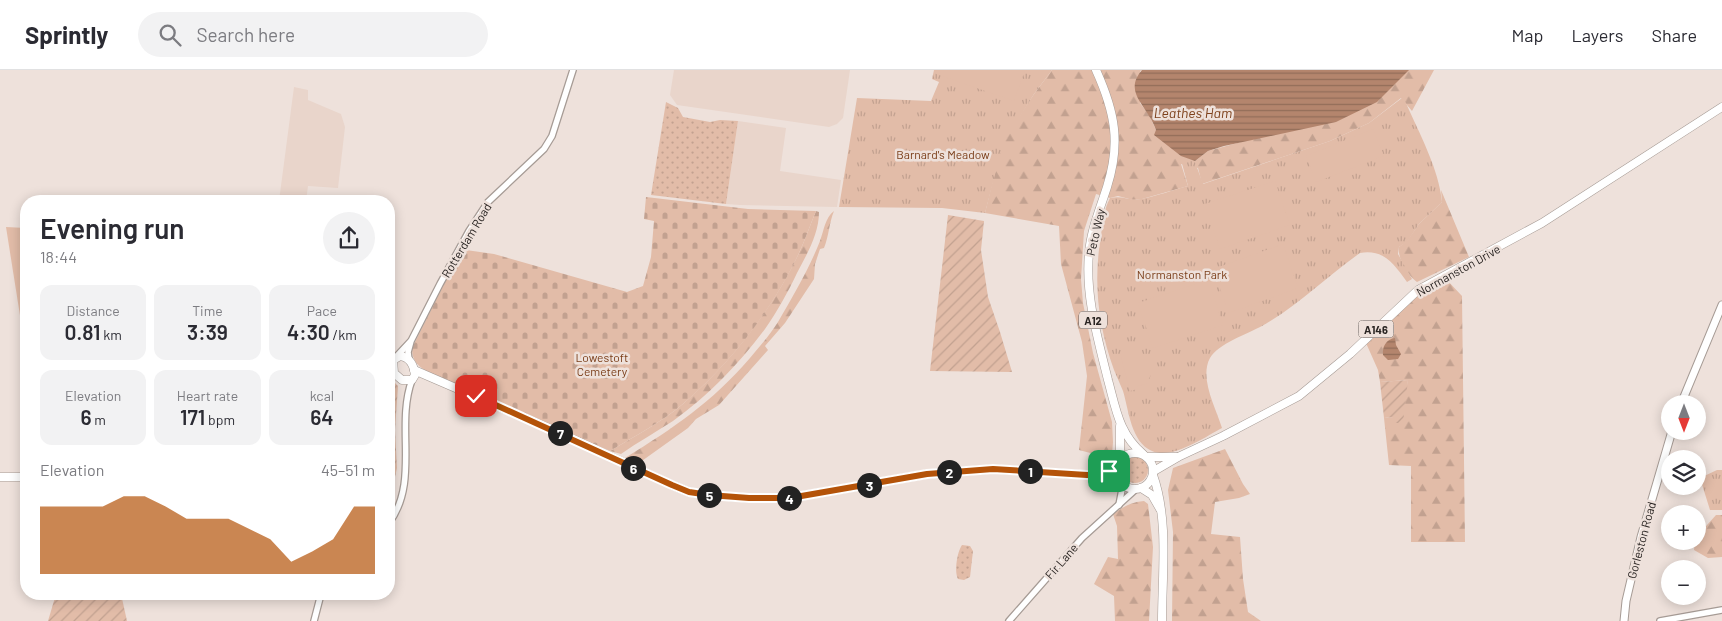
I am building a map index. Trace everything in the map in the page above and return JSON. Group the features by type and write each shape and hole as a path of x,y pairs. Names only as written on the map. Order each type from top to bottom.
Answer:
{"main road":[{"name":"Peto Way","path":"1096,70 1108,95 1114,122 1115,140 1110,176 1090,242 1088,278 1092,316 1120,426 1119,463"},
{"name":"Normanston Drive","path":"1153,473 1178,456 1223,436 1299,396 1350,354 1418,290 1542,223 1722,107"},
{"path":"1685,395 1722,305"},
{"path":"395,358 403,356 409,360 414,370 412,380"},
{"path":"414,370 689,492 709,495 790,498 927,474 981,469 1102,475 1131,489 1139,488 1149,483 1153,473"},
{"path":"395,374 402,380 433,379"},
{"name":"Peto Way","path":"1120,426 1132,443 1145,456"},
{"name":"Gorleston Road","path":"1624,621 1628,593 1641,536 1669,440"},
{"path":"1102,475 1127,455 1138,453 1145,456 1152,463 1161,500 1162,513 1162,621"},
{"name":"Normanston Drive","path":"1145,456 1178,456"},
{"path":"1119,463 1118,474 1122,483"},
{"path":"0,477 20,477"},
{"path":"1139,488 1152,495 1162,513"}],"street":[{"name":"Rotterdam Road","path":"409,360 408,352 411,341 469,231 488,202 549,142 573,70"},
{"name":"Rotterdam Road","path":"395,356 411,341"},
{"path":"402,380 408,393"},
{"path":"395,513 404,483 408,393 412,380"},
{"path":"1119,506 1122,483"},
{"name":"Fir Lane","path":"1009,621 1082,538 1139,488"},
{"path":"314,621 319,600"},
{"path":"1660,621 1722,610"}],"shaded area":[{"path":"674,70 850,70 843,118 837,124 829,127 677,105 670,95"},
{"path":"294,87 308,90 308,100 341,114 345,127 338,188 308,186 307,195 280,195"},
{"path":"738,121 786,128 780,171 841,180 837,207 726,204"}],"green space":[{"name":"Barnard's Meadow","path":"934,70 1052,70 1034,94 1003,144 985,213 942,208 839,207 857,98 931,101 939,82 932,79"},
{"path":"937,70 1025,70 1014,101 936,74"},
{"path":"1052,70 1142,70 1140,71 1140,103 1149,115 1156,130 1195,161 1208,151 1241,142 1408,70 1434,70 1412,111 1401,98 1369,123 1330,141 1202,184 1198,168 1181,164 1188,186 1133,200 1118,196 1110,198 1096,194 1084,231 1081,279 1083,303 1093,353 1112,422 1112,455 1109,458 1079,450 1087,376 1082,342 1061,264 1059,226 985,213 1002,143"},
{"name":"Normanston Park","path":"1402,98 1433,164 1442,202 1419,224 1407,242 1399,247 1398,254 1412,279 1407,282 1388,259 1376,253 1360,253 1275,318 1219,348 1210,358 1207,366 1207,384 1222,428 1198,442 1178,450 1160,453 1145,447 1139,441 1132,425 1123,391 1114,370 1104,337 1098,304 1097,270 1104,216 1110,198 1141,199 1188,186 1180,156 1195,162 1203,184 1330,141 1369,123"},
{"path":"666,102 678,108 683,117 710,122 720,120 738,121 726,204 651,195"},
{"path":"1373,129 1384,156 1316,182 1306,156"},
{"path":"1275,181 1290,225 1220,249 1205,204"},
{"path":"1441,190 1469,257 1417,282 1410,276 1404,266 1399,247 1407,241 1419,224 1442,202"},
{"name":"Lowestoft Cemetery","path":"646,197 748,209 816,211 788,274 777,295 763,315 718,371 667,416 610,451 430,373 417,364 413,357 412,348 459,255 466,250 494,254 627,292 643,286 651,257 654,221 644,219"},
{"path":"816,211 819,212 817,228 808,251 774,316 745,355 711,390 673,421 621,454 610,451 676,410 701,388 734,353 777,294 801,248"},
{"path":"834,211 826,243 824,248 820,249 815,264 814,279 785,323 765,346 768,350 719,405 696,419 688,428 639,463 625,458 692,413 721,388 750,358 775,327 806,272 827,221"},
{"path":"948,215 984,221 981,250 988,297 1012,372 930,371"},
{"path":"6,227 20,228 20,315"},
{"path":"1283,244 1298,288 1229,313 1213,269"},
{"path":"1446,279 1462,296 1465,542 1411,542 1411,466 1389,465 1384,418 1393,417 1404,399 1408,380 1380,382 1378,370 1366,343 1407,302"},
{"path":"1208,280 1223,325 1153,348 1138,303"},
{"path":"1129,355 1132,361 1135,359 1151,375 1146,384 1137,386 1138,389 1130,391 1121,357"},
{"path":"1408,380 1403,423 1393,423 1393,417 1384,418 1380,382"},
{"path":"395,383 398,386 395,430"},
{"path":"395,430 397,468 395,477"},
{"path":"1225,449 1250,494 1215,502 1211,534 1240,537 1248,612 1261,621 1172,621 1173,532 1168,490 1173,468"},
{"path":"1135,457 1145,460 1148,470 1145,480 1135,483 1125,480 1122,470 1125,460"},
{"path":"1717,470 1722,470 1722,510 1710,510 1705,495 1706,475"},
{"path":"1144,501 1148,504 1153,547 1149,621 1115,621 1114,596 1094,584 1108,557 1118,559 1117,526 1113,514 1127,505"},
{"path":"1716,515 1722,515 1722,557 1708,558 1694,550 1706,550 1706,526"},
{"path":"962,545 970,546 973,551 970,577 964,580 958,579 956,572 957,557"},
{"path":"54,600 122,600 127,621 48,621"}],"water":[{"name":"Leathes Ham","path":"1142,70 1409,70 1377,102 1336,122 1224,146 1208,151 1195,161 1181,156 1154,135 1156,130 1135,89 1137,77"},
{"path":"1395,338 1396,345 1401,354 1398,359 1388,360 1383,355 1383,349 1389,340"}],"route":[{"path":"476,396 672,485 689,492 709,495 749,498 790,498 927,474 981,469 1011,469 1087,475 1102,475 1109,471"}]}
